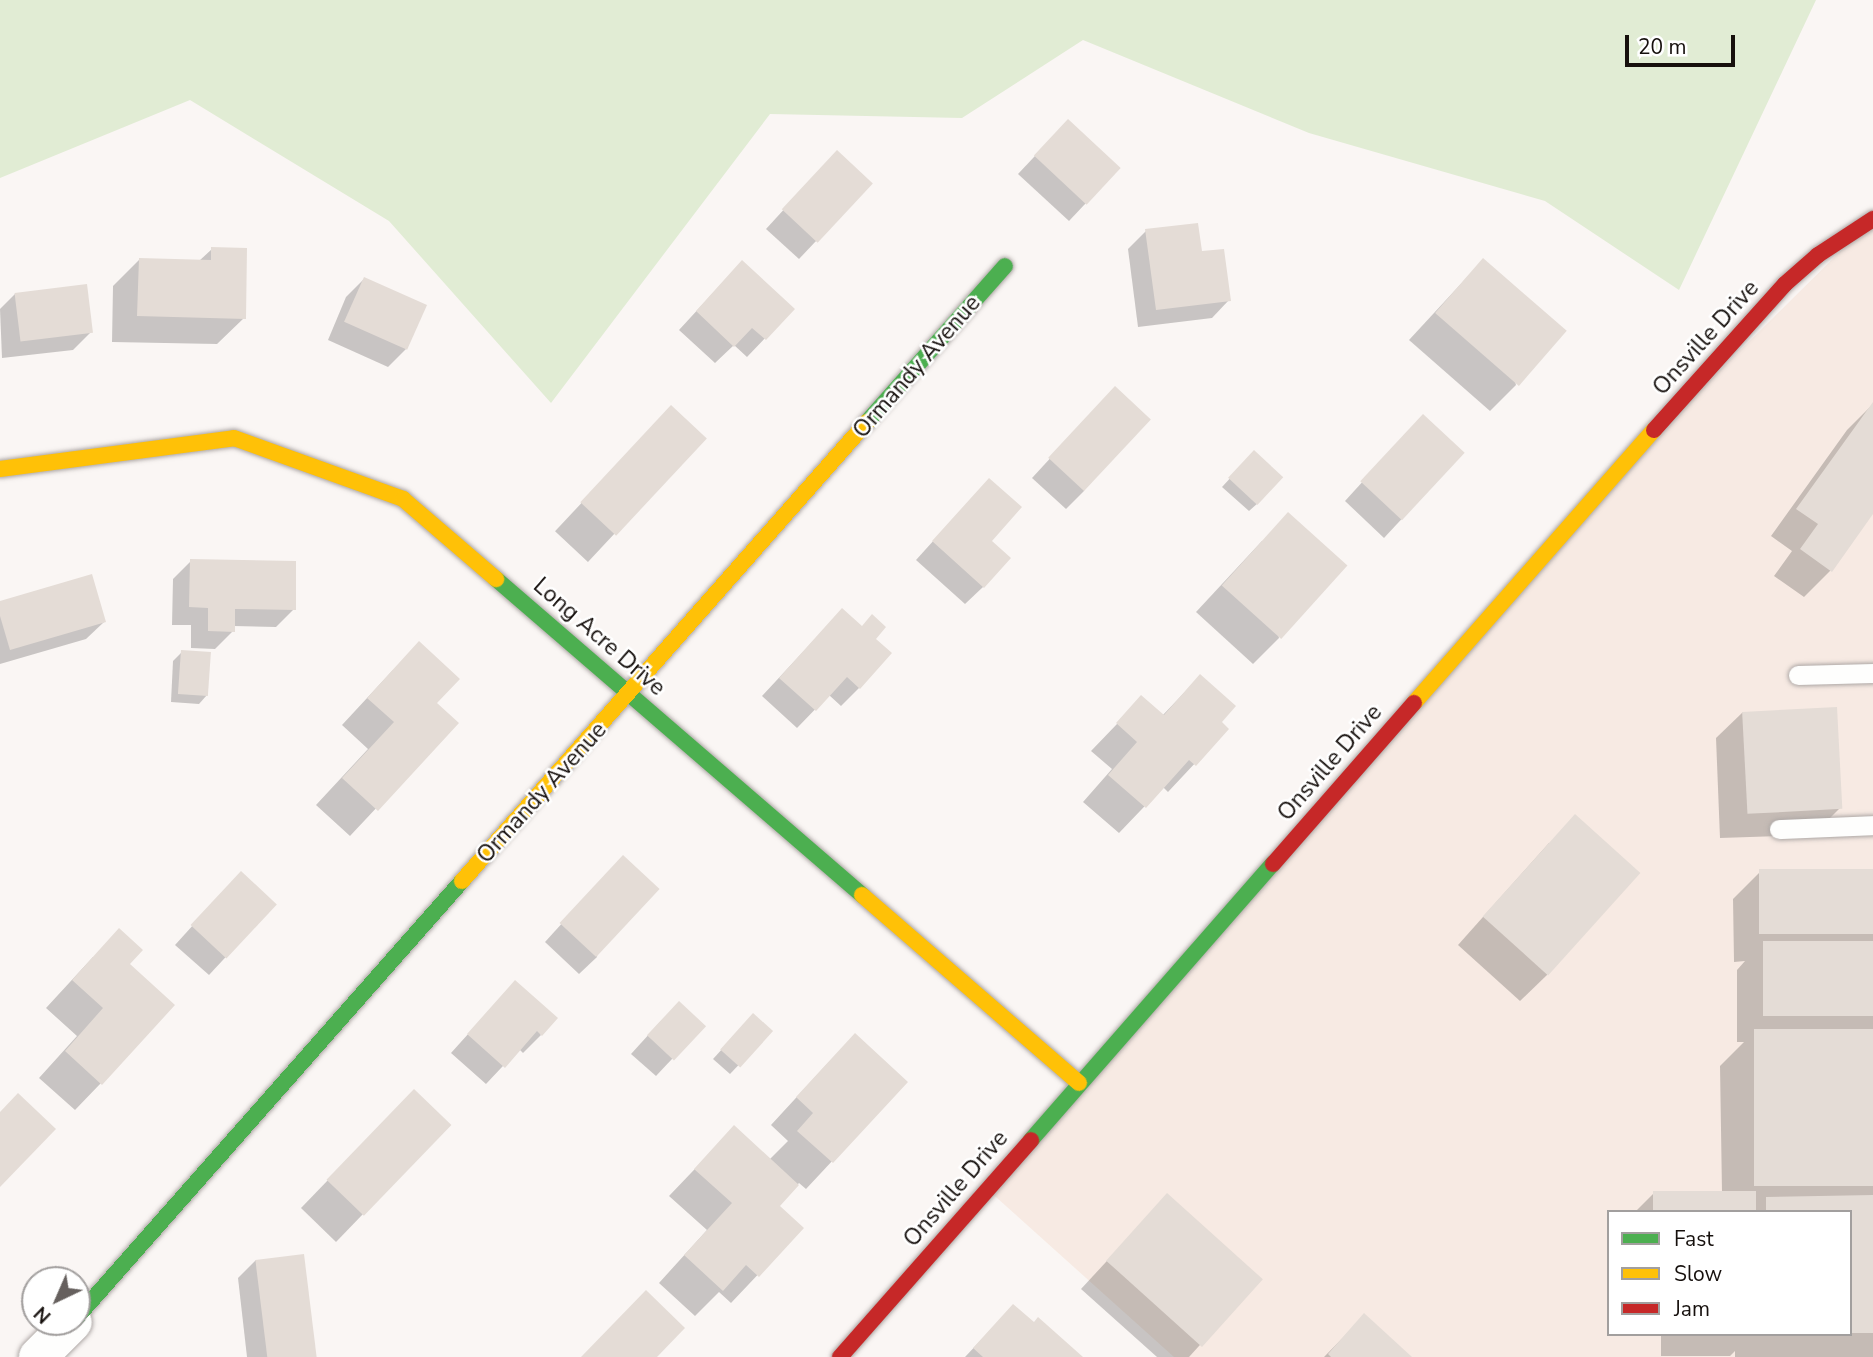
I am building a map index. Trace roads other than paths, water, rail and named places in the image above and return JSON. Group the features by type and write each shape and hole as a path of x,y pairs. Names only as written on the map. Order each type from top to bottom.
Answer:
{"street":[{"name":"Onsville Drive","path":"840,1357 1741,331 1785,284 1818,255 1873,219"},
{"name":"Ormandy Avenue","path":"66,1338 1005,266"},
{"name":"Long Acre Drive","path":"0,469 234,438 403,499 1079,1083"}],"lane":[{"path":"1798,675 1873,673"},
{"path":"1779,829 1873,825"}]}
